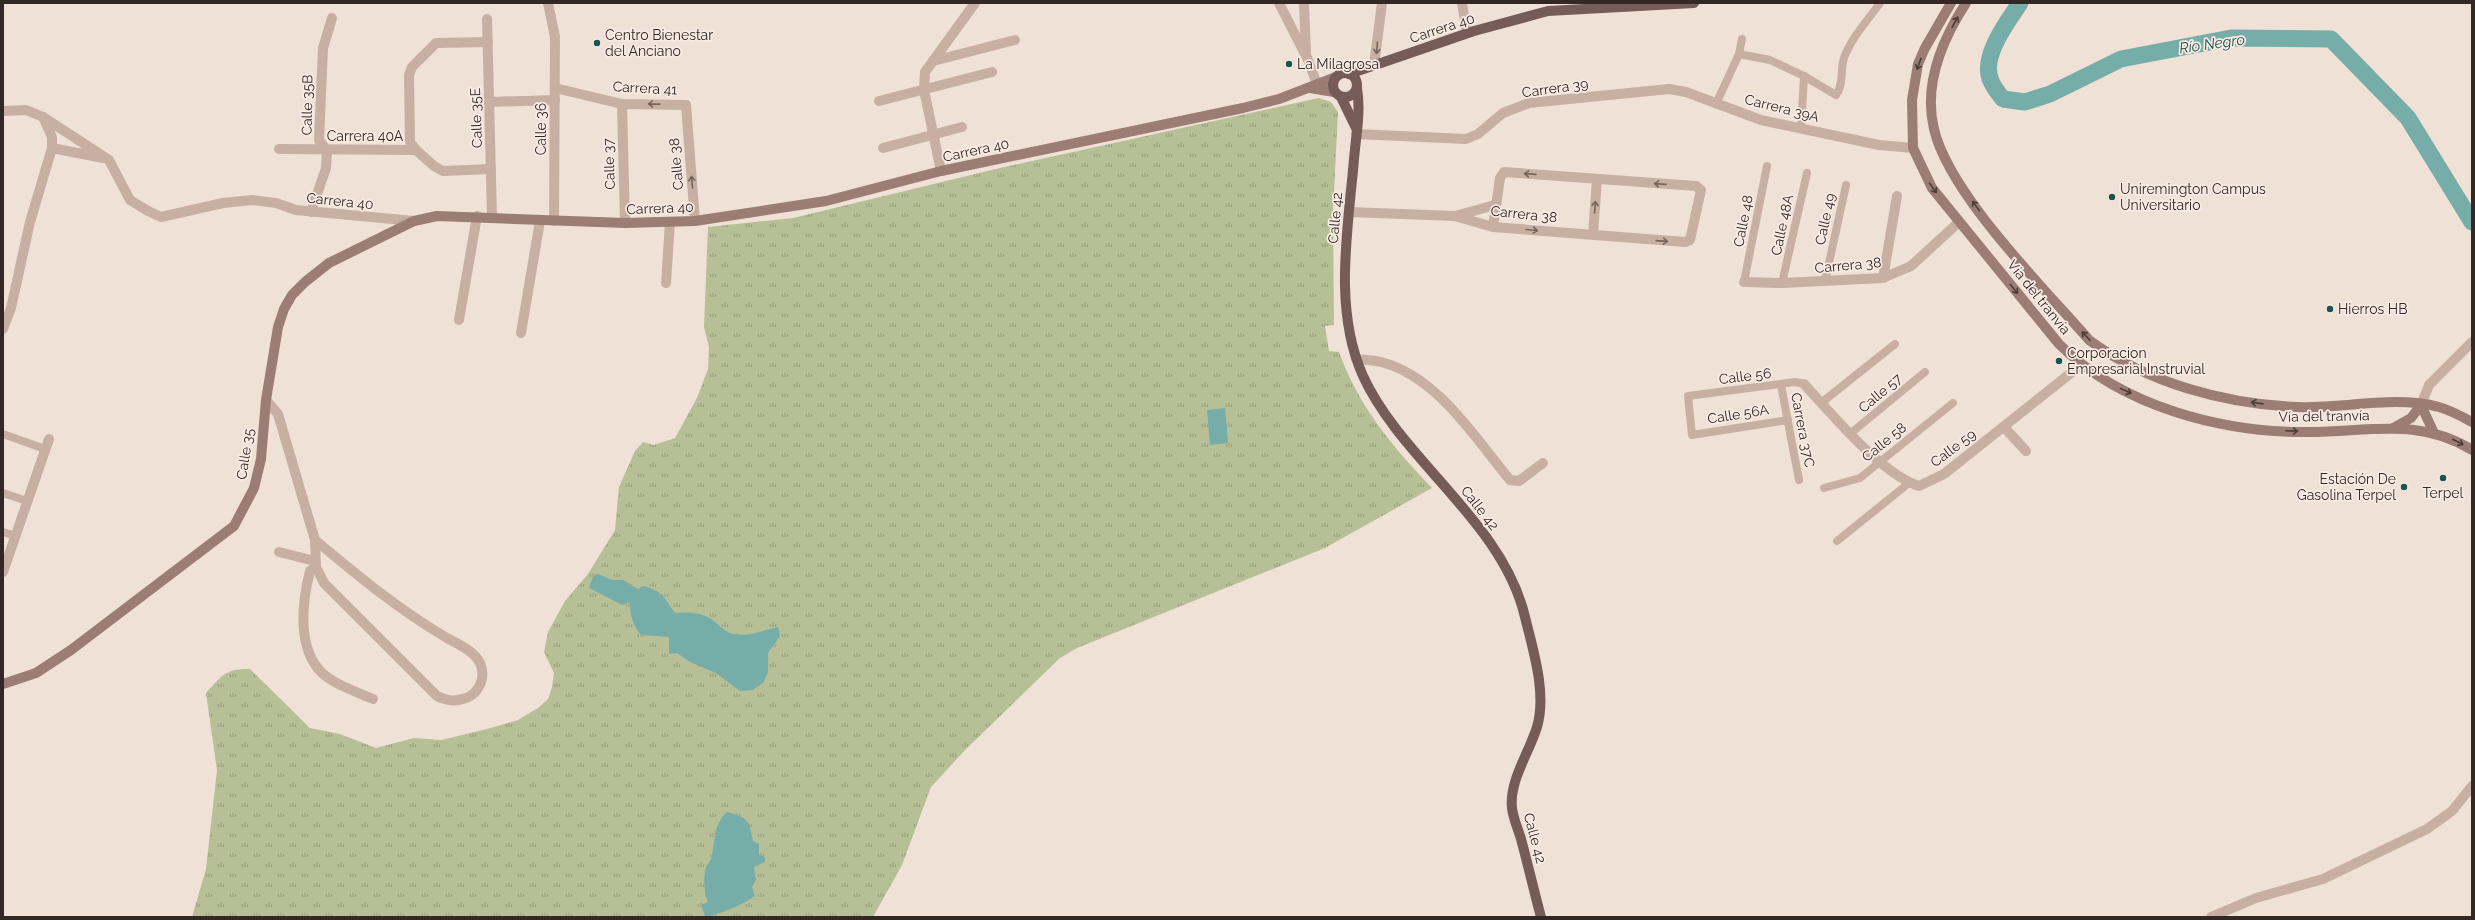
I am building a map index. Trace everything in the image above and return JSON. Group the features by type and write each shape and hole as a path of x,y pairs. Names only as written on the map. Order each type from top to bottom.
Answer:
{"main road":[{"name":"Carrera 40","path":"1348,74 1549,7 1694,3"},
{"name":"Vía del tranvía","path":"1951,3 1925,48 1915,79 1911,123 1913,148 1932,188 2059,344 2081,365 2119,388 2146,400 2179,412 2239,428 2310,432 2393,428 2433,431 2472,450"},
{"name":"Vía del tranvía","path":"1966,3 1939,53 1933,75 1932,113 1938,142 1958,180 1978,209 2089,340 2109,354 2145,372 2192,390 2230,399 2297,407 2386,403 2421,404 2439,407 2472,422"},
{"path":"1357,86 1354,78 1348,74 1336,77 1332,84 1337,94 1351,96 1370,66"},
{"name":"Carrera 40","path":"414,221 437,216 492,216 540,221 625,224 695,221 826,201 941,171 1243,108 1313,86 1336,77"},
{"name":"Carrera 40","path":"1313,86 1337,94"},
{"name":"Calle 42","path":"1357,86 1359,117 1356,132 1345,260 1348,327 1356,359 1364,378 1379,403 1494,549 1522,601 1533,651 1540,705 1537,725 1515,784 1512,808 1541,917"},
{"name":"Calle 42","path":"1337,94 1356,132"},
{"name":"Calle 35","path":"3,684 36,673 71,650 234,526 254,488 261,459 266,400 278,327 284,309 292,295 305,282 329,263 414,221"},
{"path":"2393,428 2411,418 2421,404"},
{"path":"2421,404 2433,431"}],"street":[{"name":"Calle 36","path":"548,3 555,37 554,221"},
{"path":"941,171 924,90 925,72 975,3"},
{"path":"1279,3 1306,55"},
{"path":"1304,3 1306,55 1313,86"},
{"path":"1370,66 1382,3"},
{"path":"1462,3 1468,33"},
{"path":"1739,54 1770,60 1804,76 1836,95 1840,90 1844,58 1858,31 1880,3"},
{"name":"Calle 35B","path":"311,212 326,168 326,151 319,140 322,64 323,48 332,18"},
{"name":"Calle 35E","path":"487,19 492,216"},
{"path":"1716,104 1739,54 1742,39"},
{"path":"933,61 1015,40"},
{"path":"416,150 410,142 408,75 412,68 436,43 488,42"},
{"path":"879,101 992,72"},
{"path":"1801,128 1804,76"},
{"name":"Carrera 41","path":"555,88 622,104 686,105"},
{"name":"Carrera 39A","path":"1647,90 1669,89 1686,92 1761,120 1879,145 1913,148"},
{"name":"Carrera 39","path":"1356,132 1466,139 1478,134 1503,113 1529,103 1647,90"},
{"path":"489,102 555,100"},
{"name":"Calle 37","path":"622,104 625,224"},
{"name":"Calle 38","path":"686,105 695,221"},
{"name":"Carrera 40","path":"3,111 26,110 43,117 109,160 130,200 161,217 223,203 252,200 276,203 296,210 311,212 414,221"},
{"path":"3,329 11,308 30,222 52,148 52,138 43,117"},
{"path":"883,148 962,127"},
{"path":"52,148 109,160"},
{"name":"Carrera 40A","path":"279,149 326,151 416,150 434,166 443,171 491,169"},
{"name":"Calle 48","path":"1744,282 1767,166"},
{"path":"1494,227 1495,206 1501,175 1504,172 1597,179 1593,235"},
{"name":"Calle 48A","path":"1782,283 1807,173"},
{"name":"Carrera 38","path":"1350,212 1456,216 1494,227 1687,242 1690,240 1701,190 1699,187 1597,179"},
{"name":"Calle 49","path":"1825,282 1846,185"},
{"path":"1883,278 1897,196"},
{"name":"Carrera 38","path":"1456,216 1495,206"},
{"path":"459,320 477,216"},
{"path":"521,333 540,221"},
{"path":"666,283 670,222"},
{"name":"Carrera 38","path":"1744,282 1825,282 1883,278 1911,266 1959,222"},
{"path":"2421,404 2429,385 2472,342"},
{"path":"1821,403 1895,344"},
{"path":"1356,359 1381,362 1403,371 1438,394 1510,480 1519,481 1543,463"},
{"name":"Calle 59","path":"1909,483 1919,486 1931,482 2004,427 2081,365"},
{"name":"Calle 57","path":"1851,433 1925,372"},
{"name":"Calle 56","path":"1692,435 1688,396 1795,382 1804,384"},
{"path":"1804,384 1821,403 1881,462 1909,483 1837,541"},
{"name":"Carrera 37C","path":"1781,385 1799,480"},
{"path":"266,400 278,414 315,540 315,564 324,583 437,696 449,702 467,698 480,687 483,675 480,663 469,651 403,611 315,540"},
{"name":"Calle 58","path":"1824,488 1860,478 1953,403"},
{"name":"Calle 56A","path":"1692,435 1788,420"},
{"path":"2004,427 2026,451"},
{"path":"3,434 47,444 3,572"},
{"path":"3,493 27,501"},
{"path":"3,532 15,536"},
{"path":"279,552 315,564"},
{"path":"315,564 310,571 302,611 303,628 312,658 322,673 373,699"},
{"path":"2211,917 2256,898 2323,879 2376,855 2427,829 2452,811 2471,791"}],"green space":[{"path":"1319,98 1331,102 1338,112 1333,212 1334,325 1325,326 1329,351 1339,352 1356,391 1378,425 1403,457 1432,488 1325,548 1077,648 1060,658 966,749 931,787 902,865 873,917 192,917 206,869 217,770 206,693 225,674 235,670 250,669 310,728 340,734 376,748 414,738 441,740 487,729 518,720 538,708 548,699 554,673 544,652 548,632 565,601 588,574 615,530 619,487 635,451 643,442 654,445 675,438 697,398 708,369 709,347 704,327 708,227 793,218 1000,168"}],"water":[{"path":"1225,408 1228,443 1210,445 1207,410"},
{"path":"598,574 612,580 623,580 638,589 643,586 655,590 665,599 675,613 703,615 731,633 745,635 778,627 780,636 768,653 768,672 764,682 753,690 740,691 716,673 690,662 677,653 669,654 669,637 641,635 635,627 630,611 630,602 622,605 589,588 593,577"},
{"path":"727,812 746,820 749,824 753,841 759,844 759,855 765,857 765,862 754,867 756,880 752,887 755,896 730,909 710,916 705,916 701,905 708,902 704,880 706,866 713,853 715,834 719,823"}],"waterway":[{"name":"Río Negro","path":"2020,3 1996,40 1989,62 1989,72 1992,84 2003,99 2025,102 2050,94 2121,59 2231,38 2331,39 2408,118 2472,222"}],"place":[{"name":"Centro Bienestar del Anciano","path":"597,43"},
{"name":"La Milagrosa","path":"1289,64"},
{"name":"Uniremington Campus Universitario","path":"2112,197"},
{"name":"Hierros HB","path":"2330,309"},
{"name":"Corporacion Empresarial Instruvial","path":"2059,361"},
{"name":"Terpel","path":"2443,478"},
{"name":"Estación De Gasolina Terpel","path":"2404,487"}]}
